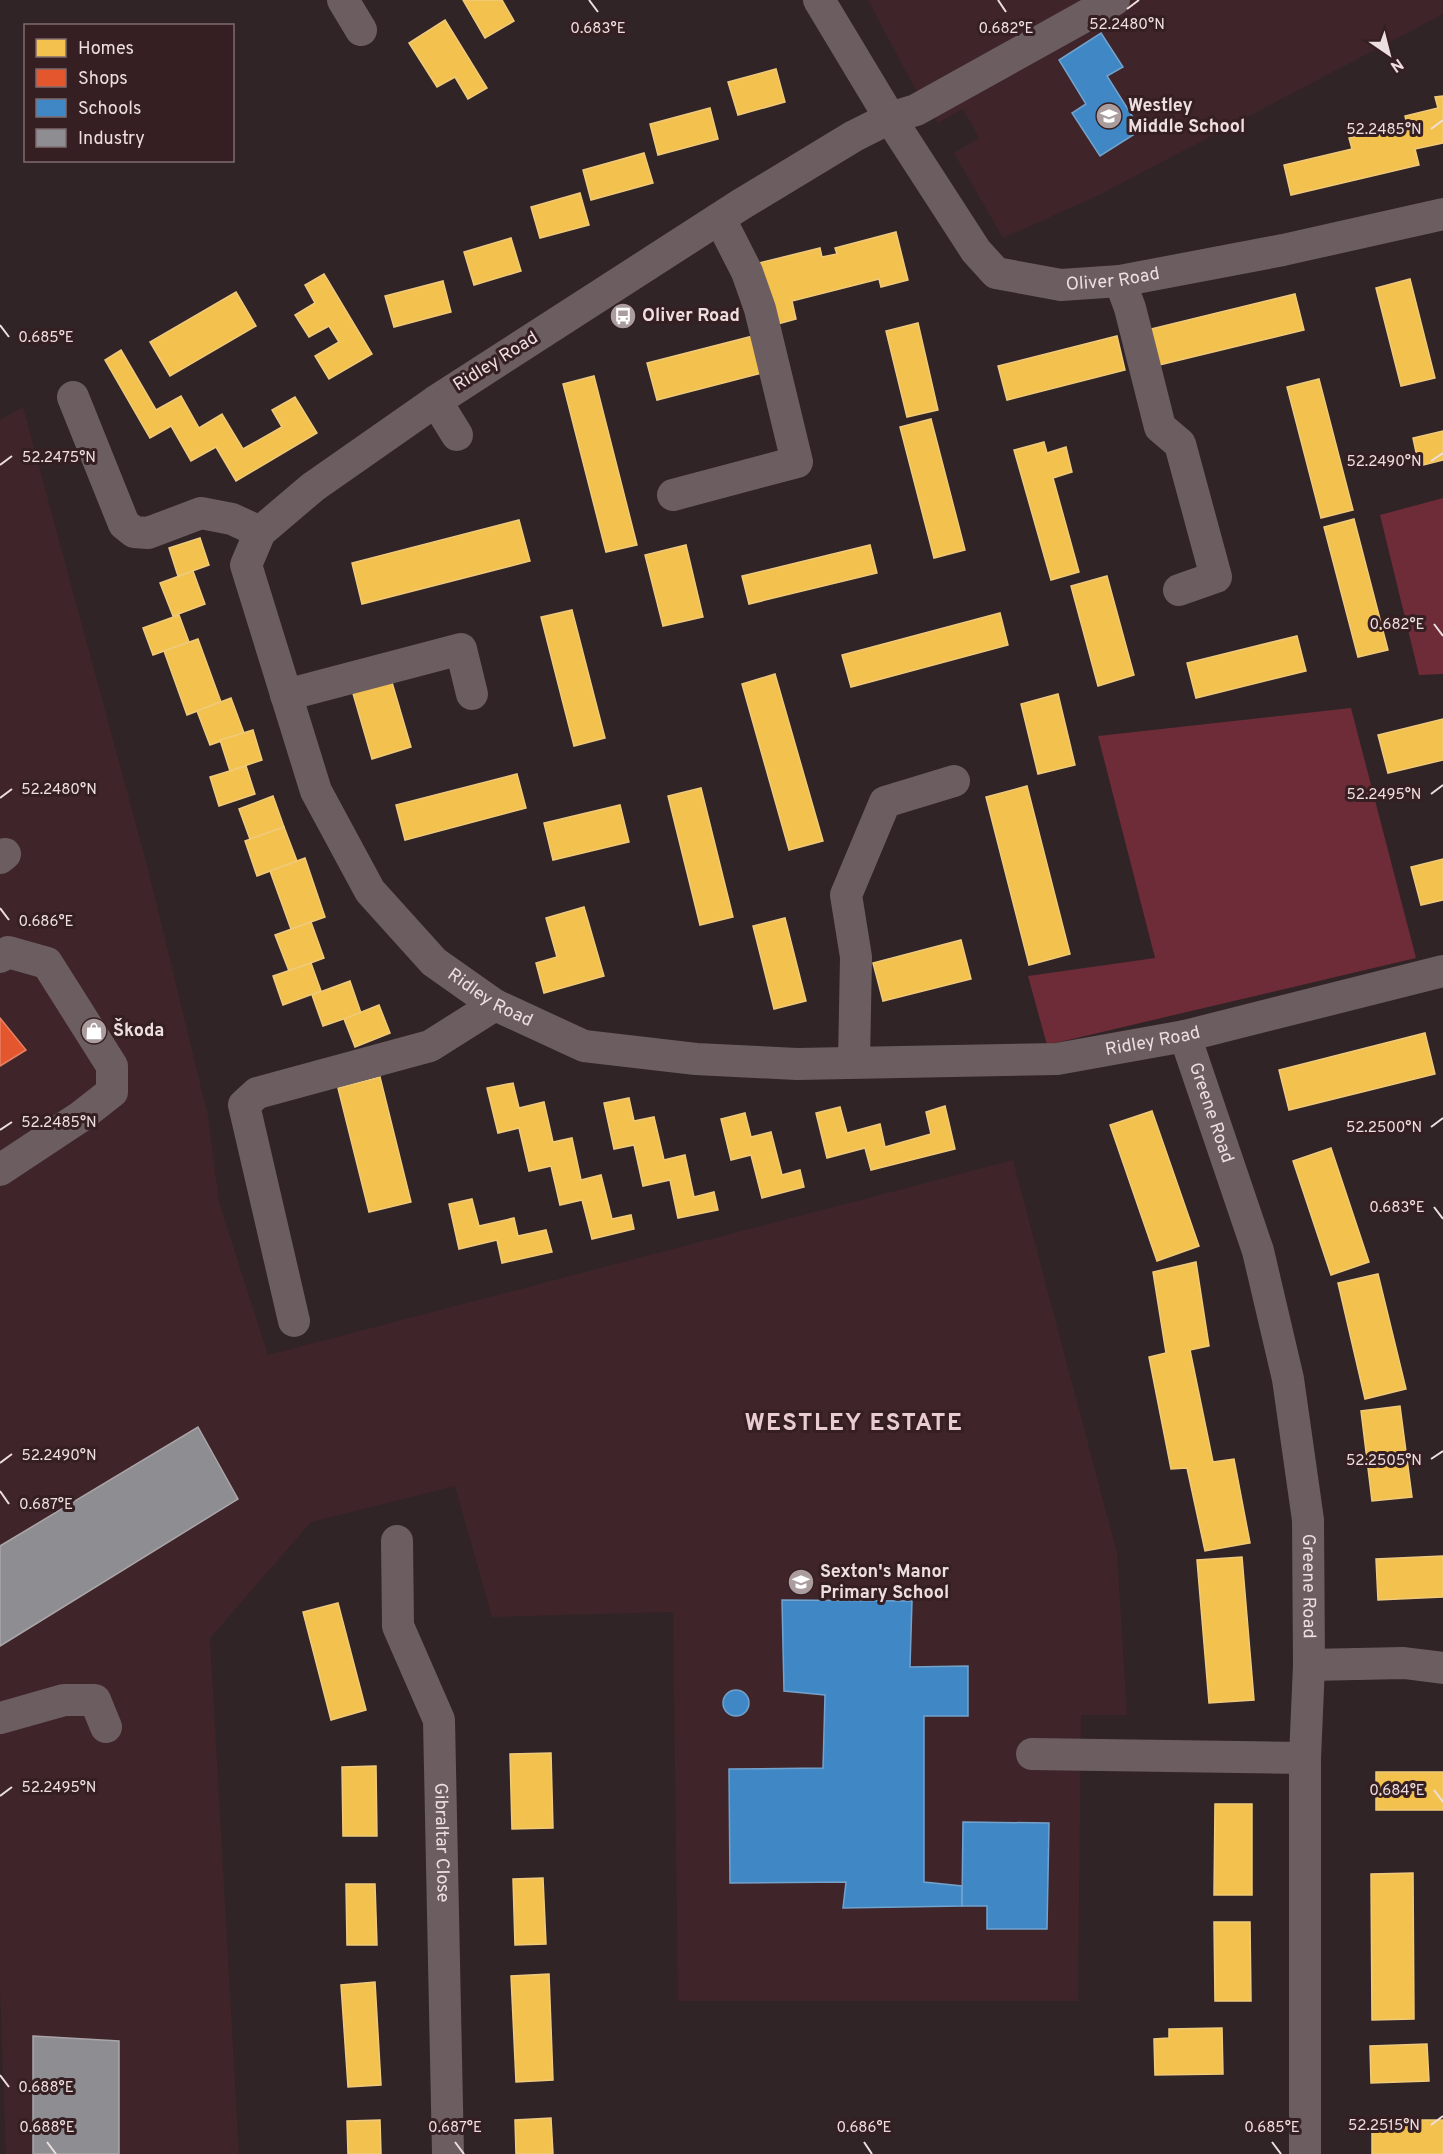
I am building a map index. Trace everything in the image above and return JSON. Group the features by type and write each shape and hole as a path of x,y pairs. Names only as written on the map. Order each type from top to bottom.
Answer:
{"street":[{"name":"Oliver Road","path":"819,0 890,118 976,251 996,273 1061,285 1120,281 1283,250 1443,214"},
{"name":"Ridley Road","path":"1114,0 916,110 890,118 854,136 720,219 436,401 313,487 260,532 246,565 316,791 370,891 434,962 495,1005 584,1046 696,1059 797,1064 1057,1059 1185,1036 1443,971"},
{"path":"336,3 361,30"},
{"path":"674,495 797,462 760,309 747,272 720,219"},
{"path":"1120,281 1130,308 1160,427 1180,444 1216,577 1179,590"},
{"path":"73,398 124,524 134,532 148,533 201,513 232,519 260,532"},
{"path":"436,401 457,435"},
{"path":"286,695 460,649 472,694"},
{"path":"854,1062 856,957 846,895 885,802 954,781"},
{"path":"0,957 8,952 47,963 112,1066 112,1092 80,1117 0,1170"},
{"path":"294,1321 244,1105 256,1093 430,1046 495,1005"},
{"name":"Greene Road","path":"1185,1036 1258,1251 1288,1379 1308,1520 1309,1665 1305,1758 1305,2154"},
{"name":"Gibraltar Close","path":"397,1541 398,1626 439,1720 448,2154"},
{"path":"1309,1665 1404,1663 1443,1668"},
{"path":"0,1718 64,1700 95,1700 106,1727"},
{"path":"1032,1754 1305,1758"}],"shaded area":[{"name":"Westley Middle School","path":"868,0 1443,0 1443,14 1099,195 1003,238 954,153 979,138 963,109 938,123 912,83"},
{"path":"23,407 148,869 208,1116 219,1202 268,1355 1013,1160 1117,1553 1127,1715 1081,1715 1078,2001 678,2001 673,1612 492,1617 455,1486 311,1522 210,1638 239,2154 6,2154 0,1989 0,420"},
{"path":"1443,498 1443,674 1419,675 1380,515"},
{"path":"1351,708 1416,958 1047,1045 1028,976 1155,958 1098,736"}],"building: Homes":[{"path":"463,0 502,0 514,21 485,38"},
{"path":"445,20 487,88 468,99 455,77 437,87 409,43"},
{"path":"776,69 785,102 738,115 728,82"},
{"path":"1443,96 1443,143 1415,149 1419,165 1291,195 1284,165 1352,149 1349,138 1407,125 1405,116 1438,108 1435,97"},
{"path":"710,108 718,139 658,155 650,124"},
{"path":"644,153 653,183 591,200 583,170"},
{"path":"580,193 589,225 540,238 531,207"},
{"path":"896,232 908,280 881,287 879,279 792,301 796,319 774,325 759,263 820,248 822,257 837,254 835,248"},
{"path":"511,238 521,271 474,285 464,252"},
{"path":"324,274 372,354 329,379 315,356 339,342 329,326 309,337 295,315 315,303 305,285"},
{"path":"1410,279 1435,378 1401,386 1376,288"},
{"path":"443,281 451,312 394,327 385,296"},
{"path":"236,292 256,326 170,376 150,342"},
{"path":"1295,294 1304,330 1159,365 1151,329"},
{"path":"918,323 938,410 907,417 886,331"},
{"path":"753,336 762,373 657,400 647,363"},
{"path":"1117,336 1125,370 1007,400 998,366"},
{"path":"121,350 156,410 181,396 199,428 222,414 243,449 282,427 272,410 295,397 317,433 236,481 216,447 191,461 171,426 150,438 105,360"},
{"path":"594,376 637,545 606,552 563,384"},
{"path":"1319,379 1353,510 1321,518 1287,387"},
{"path":"931,419 965,550 934,558 900,427"},
{"path":"1443,431 1443,460 1419,466 1413,438"},
{"path":"1044,442 1047,453 1066,447 1072,472 1053,478 1079,572 1051,580 1014,450"},
{"path":"1354,519 1388,650 1358,657 1324,527"},
{"path":"519,520 530,561 362,604 352,563"},
{"path":"200,538 209,565 178,576 169,548"},
{"path":"686,545 703,617 663,626 645,555"},
{"path":"870,545 877,573 749,604 742,576"},
{"path":"193,571 205,604 173,616 160,583"},
{"path":"1107,576 1134,675 1098,686 1071,586"},
{"path":"572,610 605,738 574,746 541,617"},
{"path":"1000,613 1008,645 851,687 842,655"},
{"path":"179,615 189,642 153,655 143,628"},
{"path":"1297,636 1306,671 1196,698 1187,663"},
{"path":"198,639 221,702 187,715 164,651"},
{"path":"775,674 823,841 789,850 742,684"},
{"path":"391,679 411,747 372,759 352,690"},
{"path":"1058,694 1075,765 1038,774 1021,704"},
{"path":"231,698 244,733 210,745 197,711"},
{"path":"1443,719 1443,760 1388,773 1378,735"},
{"path":"253,730 262,760 230,771 220,740"},
{"path":"246,766 255,794 219,806 210,777"},
{"path":"517,774 526,808 405,840 396,805"},
{"path":"1027,786 1070,954 1029,965 986,797"},
{"path":"701,788 733,917 700,925 668,796"},
{"path":"273,796 284,827 250,839 239,809"},
{"path":"620,805 629,842 553,860 544,823"},
{"path":"284,827 297,861 257,876 245,841"},
{"path":"305,858 325,917 291,929 270,871"},
{"path":"1443,859 1443,900 1421,905 1411,867"},
{"path":"584,907 604,976 544,993 536,963 557,957 546,918"},
{"path":"785,918 806,1001 774,1009 753,926"},
{"path":"311,922 324,958 289,971 275,935"},
{"path":"961,940 971,979 883,1001 873,963"},
{"path":"311,963 321,991 283,1005 273,976"},
{"path":"350,981 361,1013 323,1026 312,995"},
{"path":"379,1005 390,1033 355,1047 344,1019"},
{"path":"1425,1033 1435,1074 1289,1110 1279,1070"},
{"path":"380,1077 411,1202 369,1212 338,1088"},
{"path":"513,1083 519,1108 544,1102 553,1142 572,1138 581,1180 601,1175 612,1219 631,1215 634,1229 592,1239 582,1200 560,1205 551,1166 529,1171 519,1128 498,1133 487,1088"},
{"path":"629,1098 634,1121 654,1117 664,1160 685,1155 694,1197 714,1192 718,1210 678,1218 670,1180 643,1186 634,1145 614,1149 604,1103"},
{"path":"945,1106 955,1149 871,1170 865,1148 827,1158 816,1113 840,1107 847,1133 880,1124 885,1147 931,1134 926,1112"},
{"path":"1152,1111 1199,1246 1157,1261 1110,1125"},
{"path":"745,1113 751,1137 771,1132 782,1175 800,1170 804,1187 762,1198 751,1155 731,1160 721,1119"},
{"path":"1331,1148 1369,1262 1331,1275 1293,1161"},
{"path":"472,1199 479,1226 514,1218 518,1236 546,1230 552,1252 502,1263 497,1240 459,1249 449,1204"},
{"path":"1196,1262 1209,1346 1190,1350 1213,1462 1234,1459 1250,1543 1205,1551 1187,1468 1171,1469 1149,1357 1166,1353 1153,1272"},
{"path":"1378,1274 1406,1389 1365,1399 1338,1283"},
{"path":"1400,1406 1412,1497 1372,1501 1361,1411"},
{"path":"1443,1556 1443,1597 1378,1600 1376,1559"},
{"path":"1242,1557 1254,1700 1209,1703 1197,1560"},
{"path":"338,1603 366,1710 331,1720 303,1612"},
{"path":"551,1753 553,1828 512,1829 510,1754"},
{"path":"376,1766 377,1836 343,1836 342,1767"},
{"path":"1376,1772 1443,1772 1443,1810 1376,1810"},
{"path":"1215,1804 1252,1804 1252,1895 1214,1895"},
{"path":"1413,1873 1414,2019 1372,2020 1371,1874"},
{"path":"543,1878 546,1944 515,1945 513,1879"},
{"path":"346,1884 375,1884 377,1945 347,1945"},
{"path":"1214,1922 1250,1922 1251,2001 1215,2001"},
{"path":"549,1974 553,2080 516,2082 511,1976"},
{"path":"375,1982 381,2085 348,2087 341,1985"},
{"path":"1222,2028 1223,2074 1155,2075 1154,2039 1169,2038 1169,2029"},
{"path":"1427,2044 1429,2081 1371,2083 1370,2046"},
{"path":"551,2118 553,2154 516,2154 515,2120"},
{"path":"380,2120 381,2154 348,2154 347,2121"},
{"path":"1372,2120 1443,2120 1443,2154 1372,2154"}],"building: Shops":[{"path":"0,1018 26,1050 0,1066"}],"building: Schools":[{"path":"1101,33 1123,67 1107,76 1141,130 1100,156 1072,113 1086,104 1059,60"},
{"path":"782,1600 912,1601 910,1667 968,1666 968,1716 924,1716 924,1882 962,1886 962,1906 843,1908 846,1882 730,1883 729,1769 823,1768 825,1695 784,1691"},
{"path":"736,1690 745,1694 749,1703 745,1712 736,1716 727,1712 723,1703 727,1694"},
{"path":"963,1822 1049,1823 1047,1929 987,1929 987,1906 962,1906"}],"building: Industry":[{"path":"198,1427 238,1499 0,1646 0,1546"},
{"path":"33,2036 119,2041 119,2154 33,2154"}],"place":[{"name":"Westley Middle School","path":"1109,116"},
{"name":"Oliver Road","path":"623,316"},
{"name":"Škoda","path":"94,1031"},
{"name":"Sexton's Manor Primary School","path":"801,1582"}],"district":[{"name":"WESTLEY ESTATE","path":"854,1424"}]}
